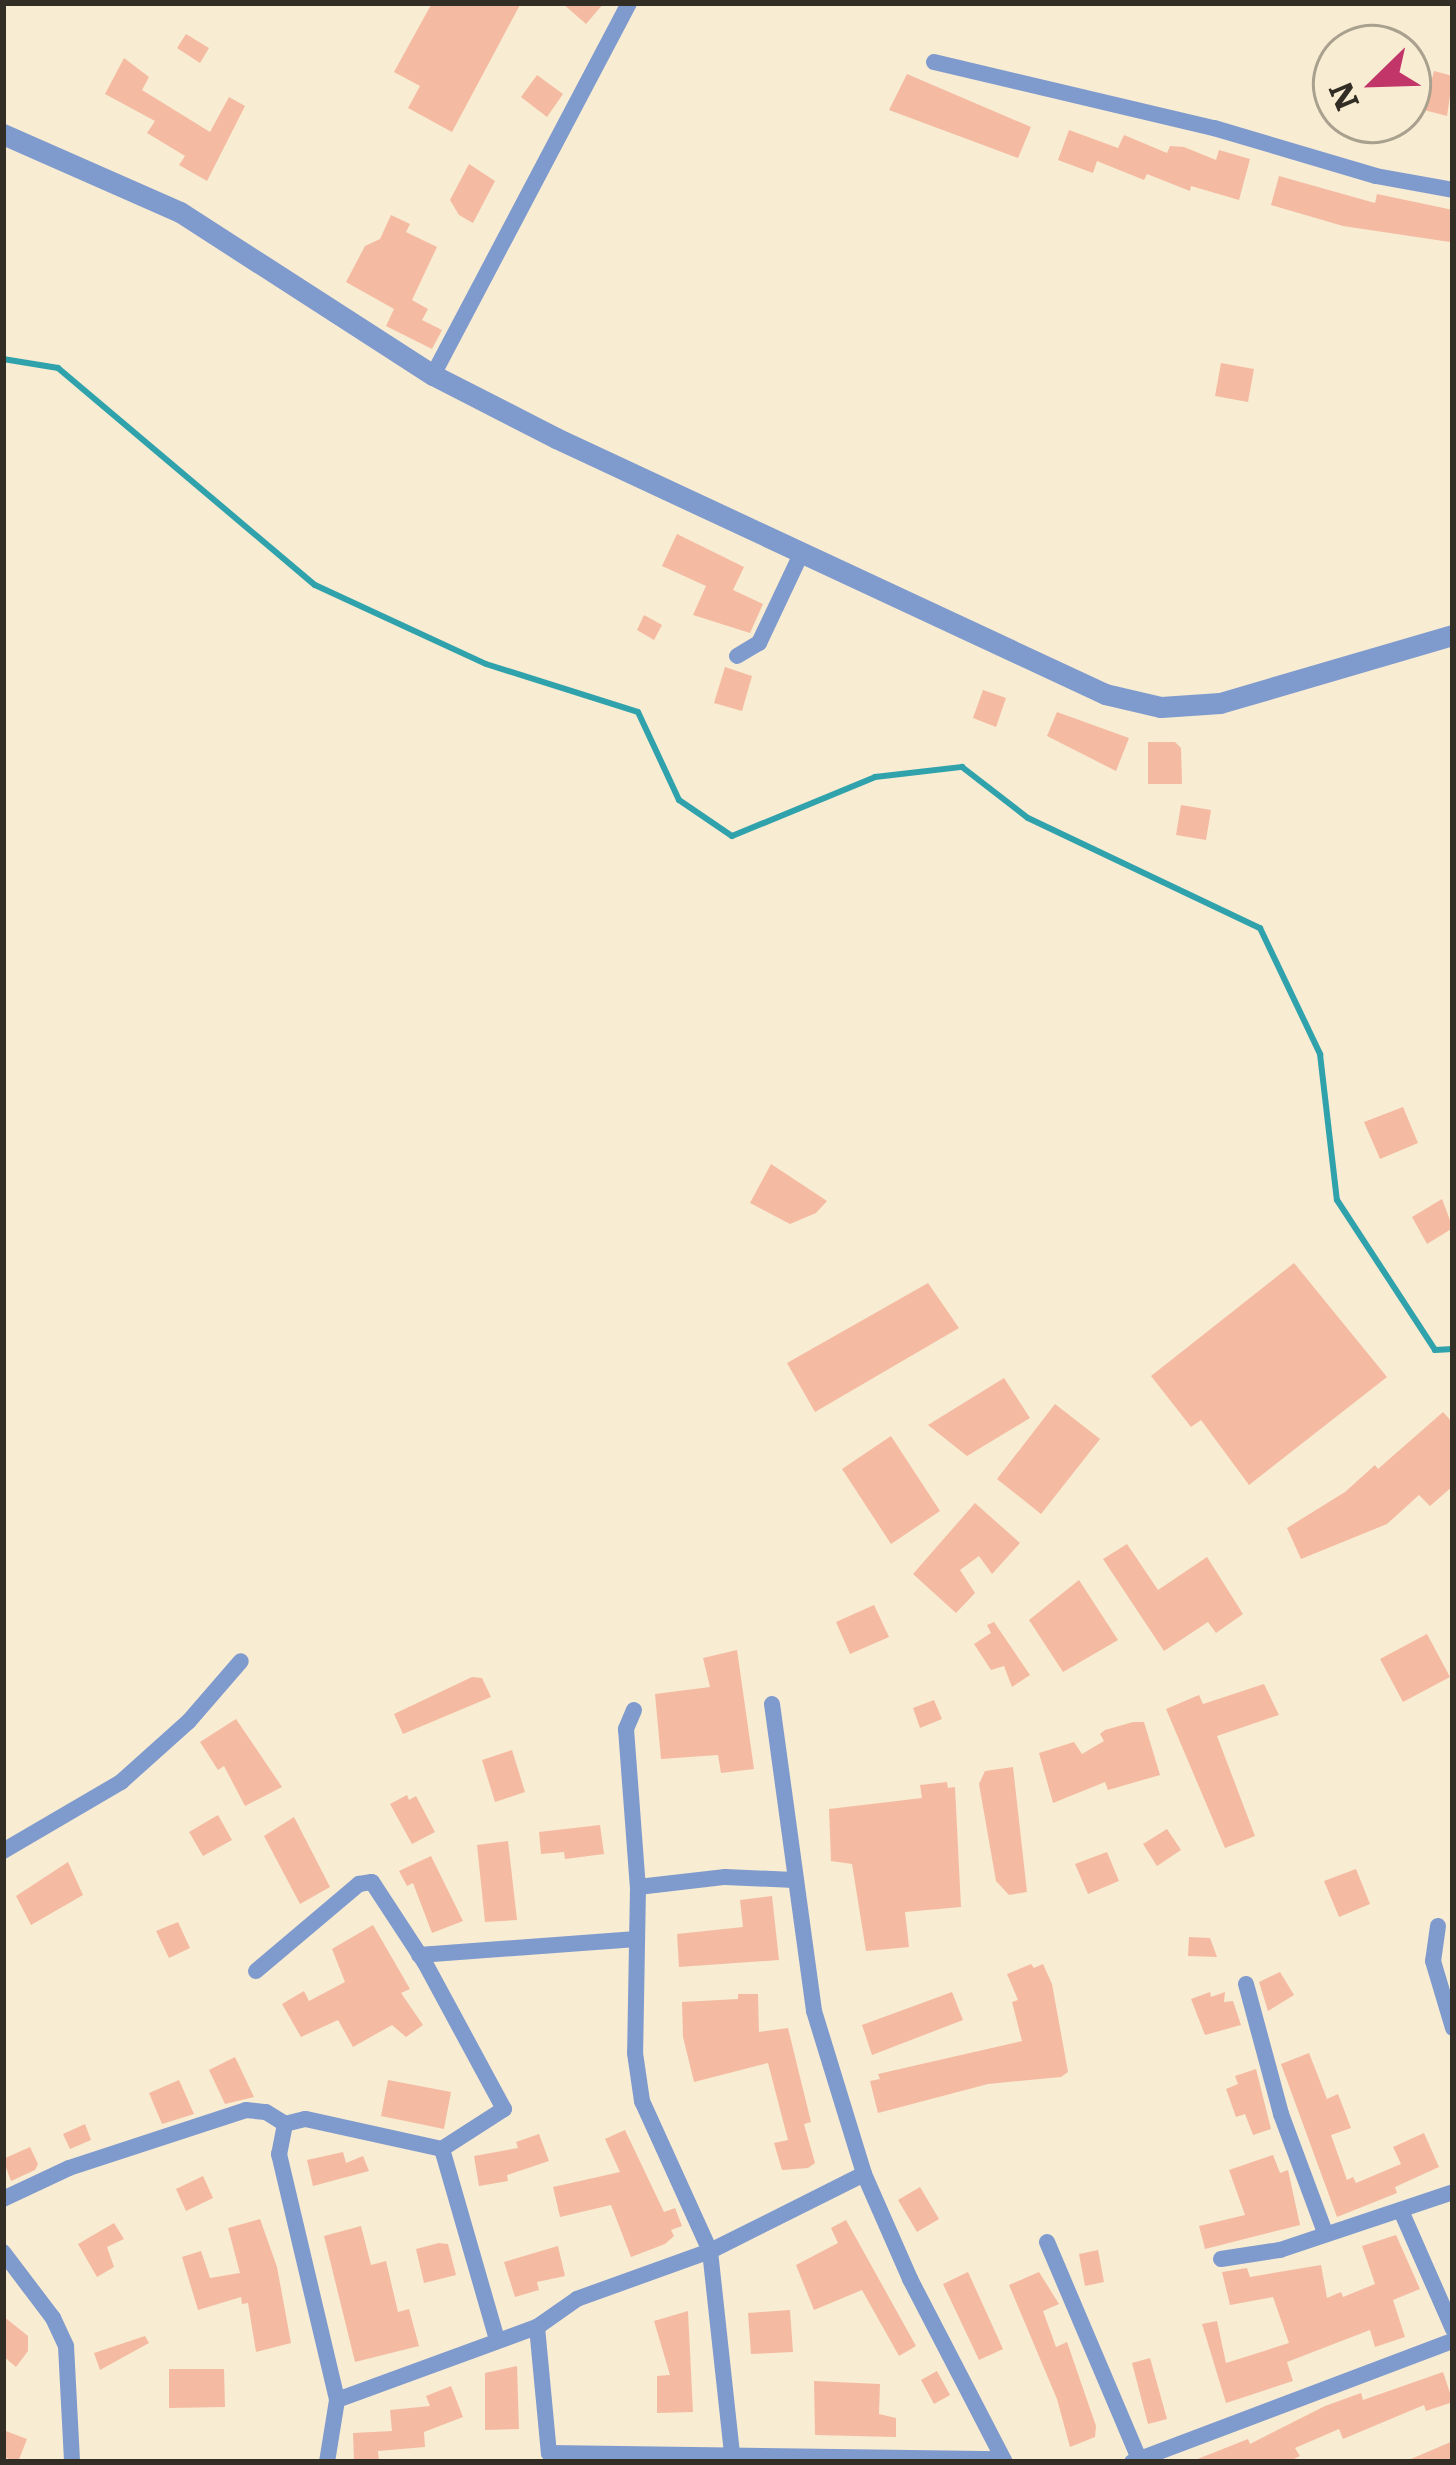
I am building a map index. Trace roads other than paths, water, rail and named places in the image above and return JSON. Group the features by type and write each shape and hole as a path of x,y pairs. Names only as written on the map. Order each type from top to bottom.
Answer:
{"street":[{"path":"434,375 628,3"},
{"path":"934,62 1214,128 1376,176 1453,190"},
{"path":"3,134 180,212 434,375 1105,694 1161,707 1243,697 1453,635"},
{"path":"737,656 759,643 802,552"},
{"path":"3,1851 122,1782 189,1721 241,1661"},
{"path":"536,2327 549,2457 1004,2461 910,2279 864,2174 814,2011 772,1704"},
{"path":"634,1710 626,1729 638,1887 635,2053 642,2101 710,2251 732,2458"},
{"path":"638,1887 725,1876 794,1880"},
{"path":"3,2199 107,2154 246,2110 266,2112 285,2124 305,2119 442,2149 504,2109 419,1954 372,1882 358,1884 256,1971"},
{"path":"1438,1926 1432,1961 1453,2028"},
{"path":"419,1954 636,1939"},
{"path":"1246,1984 1269,2051 1281,2114 1325,2232"},
{"path":"285,2124 279,2154 337,2400 327,2462"},
{"path":"442,2149 497,2340"},
{"path":"337,2400 536,2327 577,2299 710,2251 864,2174"},
{"path":"1221,2259 1280,2250 1325,2232 1402,2213 1453,2192"},
{"path":"1402,2213 1453,2329"},
{"path":"1047,2242 1136,2461 1453,2341"},
{"path":"3,2252 53,2318 66,2346 72,2462"}],"waterway":[{"path":"3,359 58,368 315,585 486,664 638,712 679,800 732,836 875,777 962,767 1028,818 1260,928 1320,1054 1337,1200 1435,1350 1453,1349"}]}
